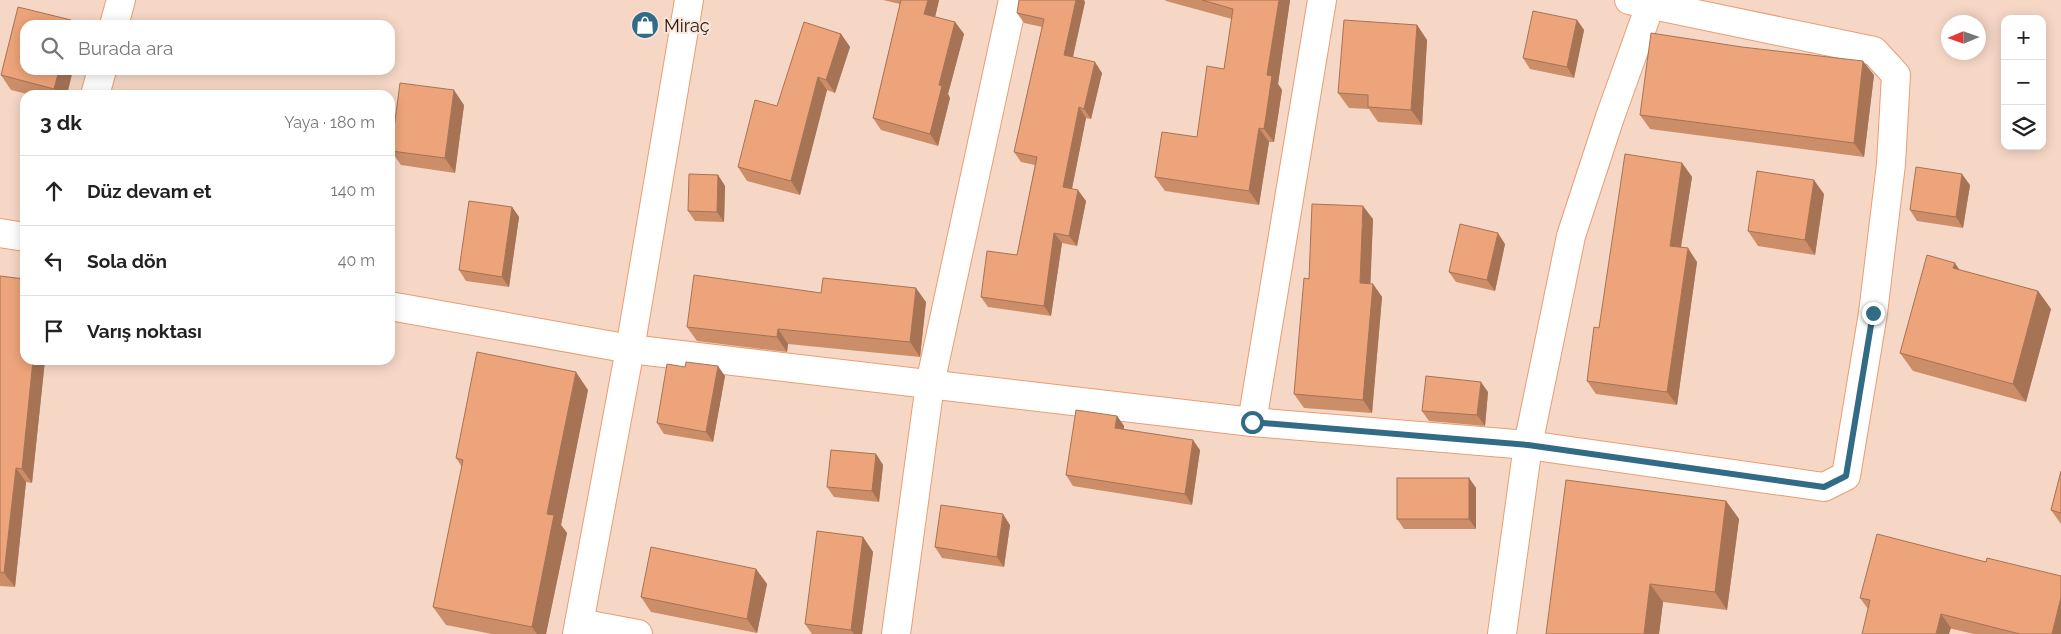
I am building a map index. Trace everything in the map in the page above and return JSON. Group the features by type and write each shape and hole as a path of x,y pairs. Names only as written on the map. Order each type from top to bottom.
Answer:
{"street":[{"path":"115,20 120,0"},
{"path":"638,634 578,628 630,349 690,0"},
{"path":"896,634 930,384 1013,0"},
{"path":"1252,422 1322,0"},
{"path":"395,307 630,349 1252,422 1528,445 1824,487 1846,476 1876,285 1891,164 1896,75 1874,51 1644,1 1610,117 1571,236 1528,445 1502,634"},
{"path":"96,90 101,75"},
{"path":"0,233 20,237"}],"building":[{"path":"901,0 928,0 924,14 955,22 939,85 942,86 930,134 873,118"},
{"path":"1019,0 1076,0 1064,55 1095,62 1084,109 1079,107 1063,187 1078,190 1069,236 1054,233 1044,306 981,297 987,251 1017,255 1037,157 1014,152 1044,19 1017,13"},
{"path":"1202,0 1279,0 1267,75 1272,76 1264,129 1259,128 1249,191 1155,177 1162,132 1197,137 1207,66 1224,69 1233,9"},
{"path":"18,7 71,20 20,20 20,75 58,75 54,89 1,75"},
{"path":"1533,11 1577,20 1567,67 1523,58"},
{"path":"1344,20 1417,25 1411,110 1368,107 1368,95 1338,93"},
{"path":"804,22 841,34 826,80 818,77 791,181 738,167 755,100 777,106"},
{"path":"1651,33 1742,47 1863,61 1854,143 1640,115"},
{"path":"400,83 454,90 445,158 395,152 395,121"},
{"path":"1625,154 1682,163 1670,246 1688,248 1667,392 1587,381 1594,327 1599,328"},
{"path":"1916,167 1962,174 1956,217 1910,210"},
{"path":"1757,171 1814,180 1805,240 1748,231"},
{"path":"689,174 718,175 717,212 688,211"},
{"path":"469,201 512,207 502,277 459,270"},
{"path":"1312,204 1363,206 1360,283 1373,284 1363,400 1294,394 1304,278 1309,279"},
{"path":"1460,224 1498,233 1487,280 1449,272"},
{"path":"1927,255 1955,263 1953,268 2038,291 2013,384 1900,353"},
{"path":"694,275 821,293 823,278 916,288 910,342 778,329 777,337 687,327"},
{"path":"0,276 20,278 20,365 32,365 22,469 16,468 4,573 0,572"},
{"path":"477,352 576,372 547,514 554,515 532,627 433,607 463,460 456,458"},
{"path":"686,362 718,366 706,432 657,423 667,364 685,367"},
{"path":"1426,376 1481,382 1477,415 1422,411"},
{"path":"1076,410 1117,416 1115,428 1193,440 1185,494 1066,475"},
{"path":"831,450 876,454 872,491 827,487"},
{"path":"2061,471 2061,513 2051,510"},
{"path":"1397,478 1469,478 1469,519 1397,519"},
{"path":"1566,480 1726,501 1715,592 1650,584 1644,634 1546,634"},
{"path":"941,505 1003,514 997,557 935,547"},
{"path":"817,531 863,537 851,630 805,624"},
{"path":"1877,534 1986,562 1987,558 2061,576 2061,597 2052,634 2020,634 1941,614 1936,634 1862,634 1870,600 1860,598"},
{"path":"651,547 756,569 747,619 641,597"}],"place":[{"name":"Miraç","path":"645,25"}],"route":[{"path":"1252,422 1528,445 1824,487 1846,476 1873,313"}]}
